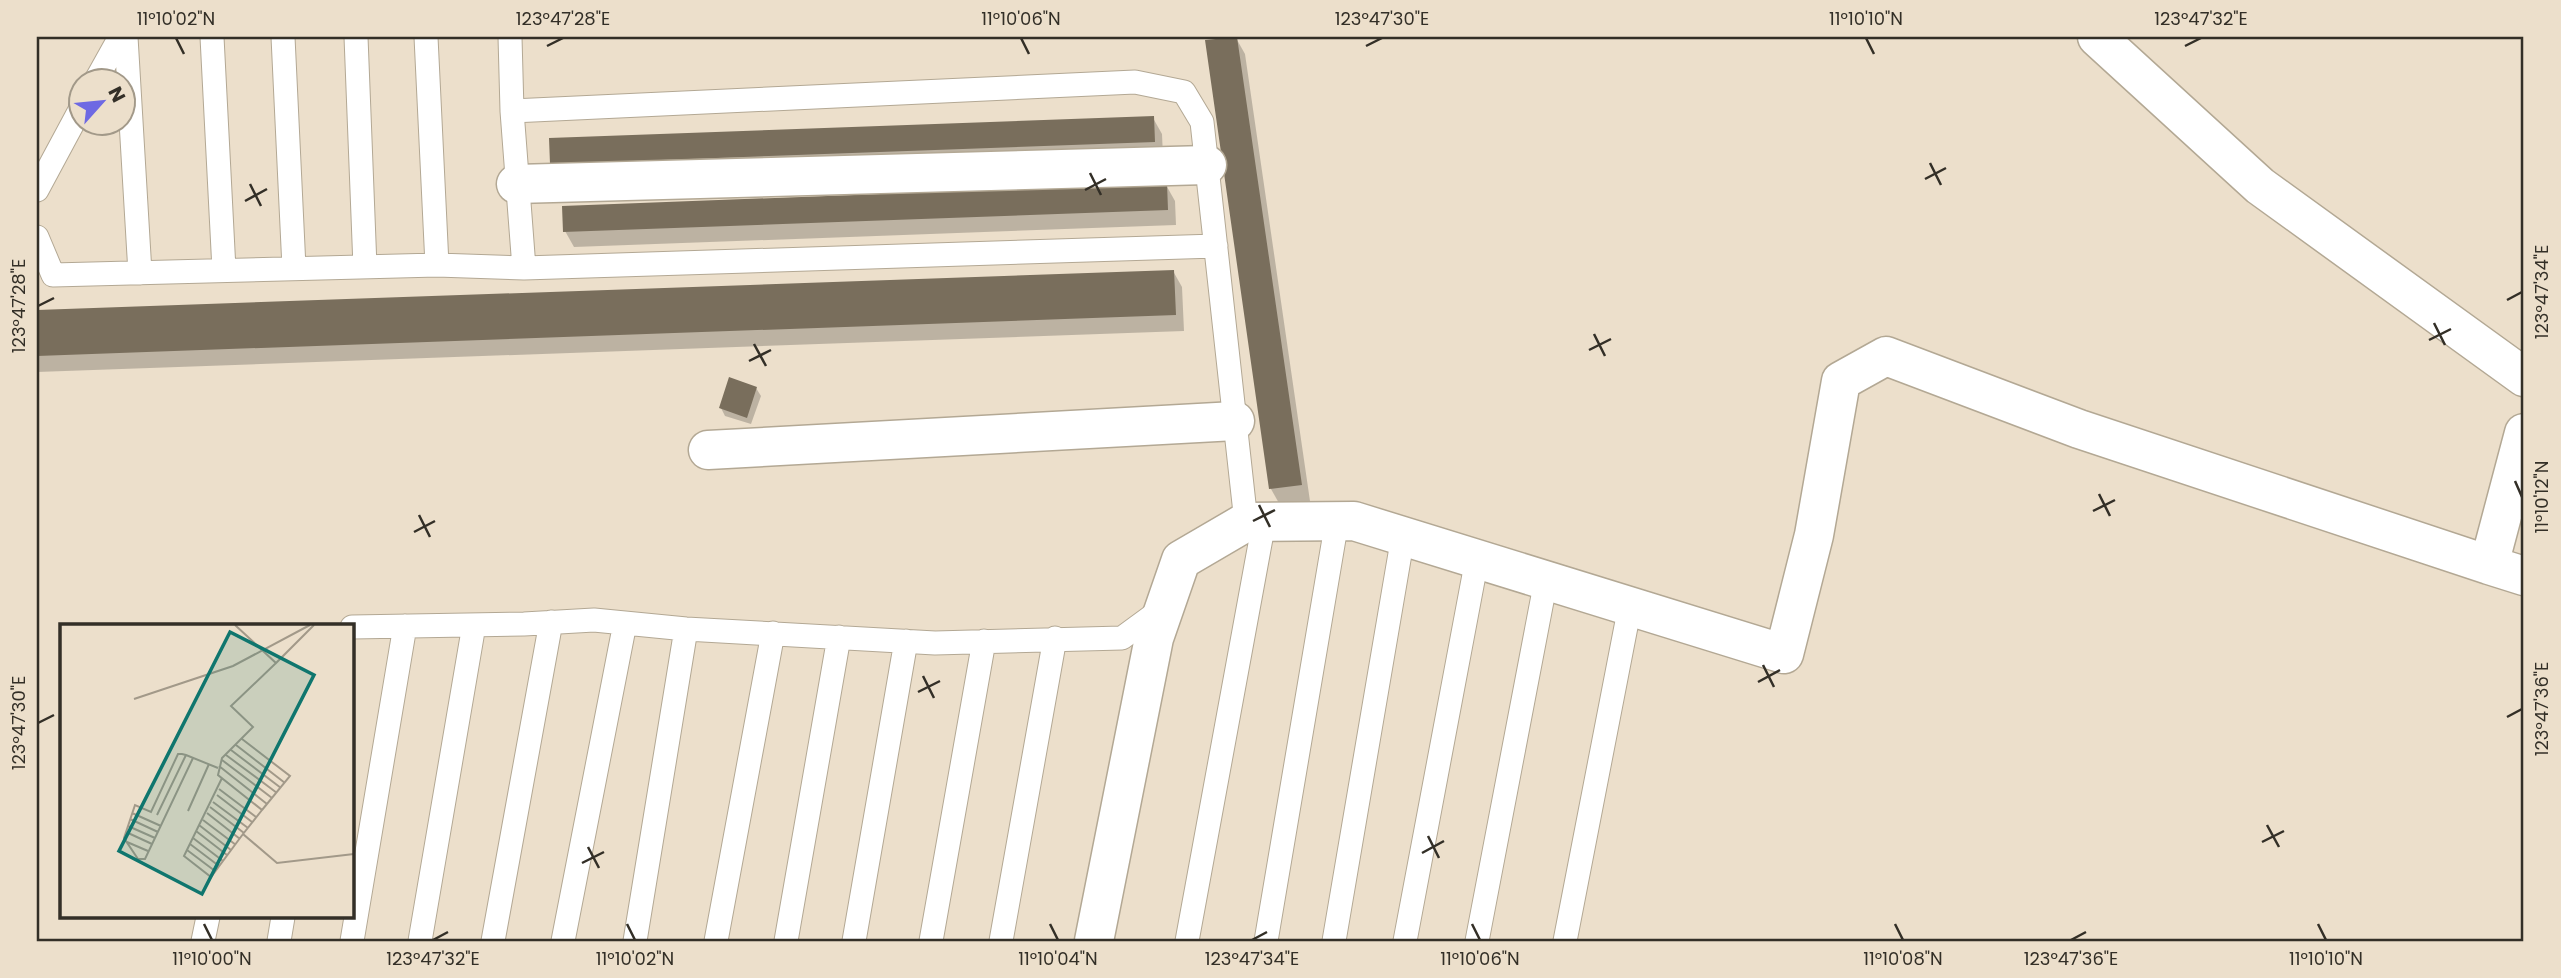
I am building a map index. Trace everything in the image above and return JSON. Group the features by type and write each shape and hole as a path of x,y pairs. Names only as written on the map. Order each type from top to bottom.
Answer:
{"street":[{"path":"2097,37 2260,186 2524,377"},
{"path":"516,184 1207,165"},
{"path":"1094,941 1154,638 1181,560 1255,522 1354,521 1784,654 1814,535 1841,381 1886,356 2079,429 2524,576"},
{"path":"708,450 1235,421"},
{"path":"2489,565 2524,433"}],"lane":[{"path":"104,66 120,37"},
{"path":"126,37 140,273"},
{"path":"212,37 224,270"},
{"path":"283,37 294,268"},
{"path":"356,37 365,267"},
{"path":"426,37 436,265"},
{"path":"510,37 516,184 524,268"},
{"path":"512,111 1135,82 1184,92 1202,122 1235,421 1255,522 1186,941"},
{"path":"37,190 66,136"},
{"path":"37,237 54,275 436,265 524,268 1216,246"},
{"path":"1266,941 1337,521"},
{"path":"1334,941 1403,536"},
{"path":"1405,941 1477,559"},
{"path":"1477,941 1546,580"},
{"path":"1565,941 1630,606"},
{"path":"354,627 594,620 686,629 906,641 1122,638 1165,607"},
{"path":"493,941 551,622"},
{"path":"563,941 625,623"},
{"path":"421,941 474,625"},
{"path":"352,941 405,626"},
{"path":"635,941 686,629"},
{"path":"716,941 773,634"},
{"path":"786,941 839,638"},
{"path":"1001,941 1055,638"},
{"path":"854,941 906,641"},
{"path":"931,941 984,641"},
{"path":"203,941 208,918"},
{"path":"279,941 283,918"}],"building":[{"path":"1237,37 1302,485 1269,489 1205,40"},
{"path":"1154,116 1155,142 550,164 549,138"},
{"path":"1167,183 1168,210 563,232 562,206"},
{"path":"1174,270 1176,315 37,356 37,310"},
{"path":"729,377 757,387 747,418 719,408"}]}
